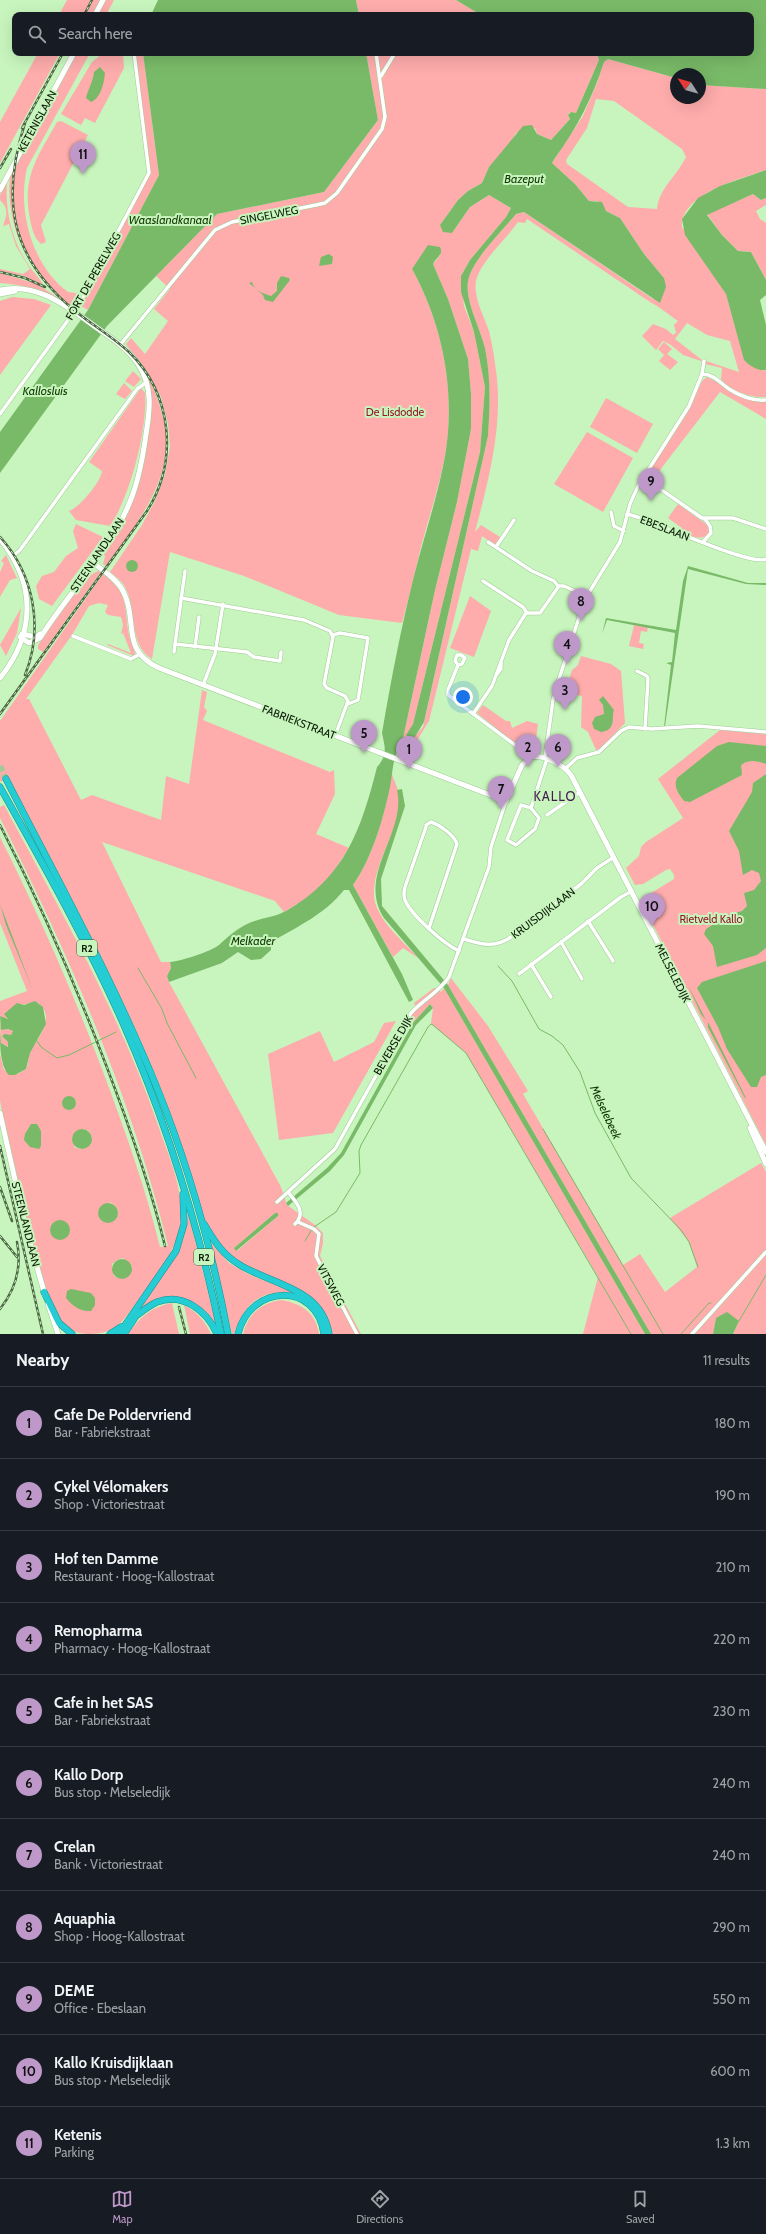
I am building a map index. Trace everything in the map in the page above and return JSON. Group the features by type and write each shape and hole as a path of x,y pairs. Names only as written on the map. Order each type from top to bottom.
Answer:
{"highway":[{"name":"R2","path":"6,779 129,1022 158,1089 198,1208 228,1334"},
{"name":"R2","path":"0,787 103,980 143,1071 183,1181 208,1273 221,1334"},
{"path":"119,1334 170,1261 180,1240 185,1212 183,1181"},
{"path":"198,1208 204,1224 223,1252 249,1270 306,1296 321,1311 327,1323 329,1334"},
{"path":"44,1292 59,1323 72,1334"},
{"path":"238,1334 243,1319 252,1306 266,1298 281,1295 295,1297 312,1307 321,1321 324,1334"},
{"path":"110,1334 159,1301 182,1300 200,1310 211,1322 217,1334"},
{"path":"124,1334 136,1316"}],"main road":[{"path":"97,12 103,0"},
{"name":"KETENISLAAN","path":"0,190 72,56"},
{"path":"0,290 22,288 38,292 53,298 74,312"},
{"path":"0,294 18,291 38,292"},
{"name":"STEENLANDLAAN","path":"22,636 38,636 48,625 93,563 120,522 134,490 141,465 149,412 149,394 138,363 120,345 74,312"},
{"path":"0,539 13,556 25,591 28,611 16,655 0,678"},
{"name":"FABRIEKSTRAAT","path":"93,563 113,578 124,593 130,632 140,654 150,664 506,802"},
{"path":"0,673 22,636"},
{"path":"506,802 522,765 531,757 546,759"},
{"name":"MELSELEDIJK","path":"546,759 565,769 571,775 766,1152"},
{"name":"MELSELEDIJK","path":"744,1112 766,1164"},
{"name":"STEENLANDLAAN","path":"0,1113 25,1226 58,1334"}],"street":[{"name":"FORT DE PERELWEG","path":"0,414 74,312 149,173 134,56"},
{"name":"SINGELWEG","path":"120,345 215,230 232,222 316,206 337,194 382,129 385,117 381,76 377,56"},
{"path":"381,76 393,56"},
{"path":"531,808 546,759 549,728 560,674 576,620 586,596 615,552 624,531 627,514 643,477 681,421 702,374 704,361"},
{"path":"702,374 712,376 728,389 746,398 766,400"},
{"path":"13,556 20,550 137,389 146,382"},
{"path":"643,477 705,519 729,518 766,529"},
{"path":"611,512 614,526 624,531"},
{"name":"EBESLAAN","path":"627,514 757,560 766,559"},
{"name":"EBESLAAN","path":"703,542 711,533 710,526 705,519"},
{"path":"496,547 514,520"},
{"path":"488,542 532,571 554,582 558,586 563,585 586,596"},
{"path":"174,652 185,571"},
{"path":"483,581 523,607 527,613 536,614 540,613 558,586"},
{"path":"181,598 223,604 304,620 329,630 333,635 324,684 328,690 345,696 348,704 335,736"},
{"path":"203,684 216,649 223,604"},
{"path":"473,714 488,694 497,674 501,669 501,663 509,640 527,613"},
{"path":"196,647 200,617"},
{"path":"333,635 340,633 368,638 358,698 357,701 348,704"},
{"path":"73,636 131,659 140,654"},
{"path":"175,644 246,652 254,657 280,661 281,652"},
{"path":"458,665 448,690 448,695 531,757"},
{"path":"637,671 647,676 648,679 645,729"},
{"path":"565,769 576,758 599,752 623,729 629,727 645,729 698,726 766,732"},
{"path":"547,815 580,792"},
{"name":"BEVERSE DIJK","path":"277,1202 335,1149 411,1013 420,1003 440,988 447,980 464,939 492,853 491,847 506,802"},
{"path":"521,806 531,808 539,818 535,829 515,845 506,840 521,806"},
{"path":"429,928 457,844 455,839 436,824 431,822 426,826 405,887 404,896 408,904 429,928 444,943 459,951"},
{"name":"KRUISDIJKLAAN","path":"464,939 488,945 495,945 508,939 581,884 597,868 614,857"},
{"path":"519,974 588,921 632,891"},
{"path":"588,921 613,961"},
{"path":"561,942 582,979"},
{"path":"531,964 551,997"},
{"name":"VITSWEG","path":"288,1192 296,1202 301,1213 297,1223 310,1226 314,1229 320,1239 316,1256 357,1334"},
{"path":"692,1334 766,1252"}],"green space":[{"path":"67,0 114,0 108,12 61,12"},
{"path":"356,0 456,0 476,12 358,12"},
{"path":"36,56 58,56 0,163 0,122"},
{"path":"74,56 88,56 27,168 24,184 26,219 30,236 45,268 55,281 68,292 76,293 80,299 73,307 50,286 40,274 23,248 17,234 10,205 10,174"},
{"path":"99,56 123,56 124,68 95,123 85,118 81,125 61,114 92,62"},
{"path":"134,56 143,56 159,175 88,310 81,306 82,299 149,173"},
{"name":"De Lisdodde","path":"367,56 598,56 599,60 576,113 570,112 568,115 570,119 551,140 537,134 535,128 516,133 506,149 489,167 482,183 468,191 458,200 440,225 452,233 470,207 489,195 511,208 506,217 470,260 461,276 464,306 474,332 485,387 480,452 413,724 402,743 435,590 457,502 471,429 471,394 468,359 448,299 433,264 441,254 412,269 423,290 439,336 448,383 449,408 448,432 443,468 402,623 339,615 244,576 170,552 152,659 144,652 139,644 134,626 129,596 125,587 110,572 142,525 155,501 165,475 170,446 168,424 161,397 146,370 126,344 131,338 145,354 168,321 154,309 170,289 156,276 217,214 324,192 378,120"},
{"path":"608,59 670,76 670,104 706,104 706,85 766,89 766,170 728,183 702,196 691,205 684,215 682,227 726,294 735,326 763,371 766,370 766,397 748,395 729,387 721,379 722,368 705,364 706,361 739,372 730,341 707,335 687,323 675,339 702,360 701,361 683,355 671,345 663,341 656,350 642,336 653,324 666,329 673,335 676,333 674,325 678,321 527,219 525,223 518,222 488,258 479,274 475,287 477,300 492,343 497,379 498,418 493,456 475,532 481,525 500,537 495,545 482,536 478,551 471,549 429,721 416,742 407,745 423,727 488,436 490,392 487,359 483,340 471,306 468,289 468,281 475,264 488,246 516,214 524,212 653,299 664,278 644,254 620,218 606,211 597,201 589,201 575,184 552,163 583,116 604,62","holes":["596,99 614,101 682,149 686,157 661,195 657,209 628,207 567,164 566,160 587,128"]},
{"path":"61,121 88,135 41,225 46,242 41,244 35,236 30,219 28,191 33,168 43,146 57,122"},
{"path":"7,181 8,213 13,234 21,253 43,285 24,276 0,271 0,269 23,274 30,269 16,246 9,224 3,226 6,209 0,200 0,195"},
{"path":"753,194 761,200 766,198 766,205 756,211 760,219 766,223 766,280 751,252 738,251 722,235 707,214"},
{"path":"0,273 37,284 63,301 32,289 0,283"},
{"path":"12,297 34,299 51,305 0,375 0,301"},
{"path":"664,342 672,349 667,354 678,362 670,370 659,361 664,355 658,349"},
{"path":"133,371 141,379 134,387 125,381"},
{"path":"146,374 156,395 163,417 166,438 165,459 160,478 152,497 131,532 106,566 103,564 105,556 103,553 127,512 138,485 142,470 151,413 149,382"},
{"path":"707,377 751,400 766,402 766,419 720,392 660,470 656,478 652,479 647,475 688,412 702,381"},
{"path":"124,383 132,391 125,399 116,394"},
{"path":"141,388 145,393 145,408 141,443 131,480 117,513 110,526 76,520 69,511 78,505 89,494 101,476 102,471 89,462"},
{"path":"606,398 653,424 637,453 590,427"},
{"path":"587,432 633,458 603,512 554,484"},
{"path":"678,504 709,526 710,532 700,538 680,531 682,528 668,518"},
{"path":"76,524 103,537 52,606 39,599 36,586 42,576 54,572 66,556 78,548 73,531"},
{"path":"6,555 17,578 10,580 0,597 0,572 4,563 1,561"},
{"path":"98,571 101,572 43,652 38,649 38,645 86,577"},
{"path":"103,574 116,586 123,598 129,633 135,654 134,656 107,645 108,644 131,653 123,633 121,634 123,625 121,617 108,615 105,612 108,605 99,603 89,606 72,635 26,699 29,699 81,800 92,795 161,820 166,776 189,784 202,690 207,692 204,707 207,711 203,720 330,772 334,770 335,794 316,834 349,848 330,877 309,897 284,912 275,901 102,842 161,962 170,962 171,968 167,976 169,982 281,1187 287,1205 315,1225 323,1233 323,1243 320,1256 361,1334 331,1334 326,1317 318,1304 295,1288 254,1270 230,1255 221,1246 207,1225 201,1211 185,1155 160,1086 126,1008 88,930 9,778 0,782 0,721","holes":["275,1213 278,1213 278,1216 237,1251 234,1248"]},
{"path":"470,596 491,611 474,657 450,648"},
{"path":"21,608 17,633 6,656 0,645"},
{"path":"634,625 648,627 647,632 641,631 639,643 644,644 643,649 629,646"},
{"path":"581,656 611,664 621,671 625,723 600,749 596,750 588,732 581,727 582,696 571,694 566,689 572,670 578,665"},
{"path":"483,705 506,721 510,721 512,728 527,721 538,724 535,746 512,741 477,713"},
{"name":"Rietveld Kallo","path":"720,730 766,734 766,1145 646,911 643,898 674,879 674,875 670,869 666,870 643,884 635,885 626,868 639,856 641,847 646,842 683,818 658,779"},
{"path":"391,772 399,793 400,805 398,817 382,856 378,870 374,896 377,908 385,922 418,958 403,948 393,957 353,885 360,874 373,846 387,800"},
{"path":"4,805 107,1002 142,1083 169,1156 178,1187 181,1222 174,1246 162,1268 119,1324 114,1328 99,1333 80,1333 65,1325 56,1313 48,1295 34,1248 1,1108 0,1054 4,1070 18,1074 26,1069 30,1053 44,1027 46,1014 38,1003 24,1004 14,1008 6,1013 7,1020 0,1016 0,1001 27,991 0,923 0,837 28,894 91,1039 134,1157 160,1247 168,1246 136,1136 117,1081 74,974 0,818 0,807","holes":["70,1096 76,1101 68,1110 62,1104","83,1129 89,1131 92,1137 86,1148 80,1149 74,1147","110,1202 115,1205 118,1213 117,1217 111,1222 101,1220","123,1258 132,1267 128,1276 124,1278 114,1276 112,1264"]},
{"path":"451,978 488,1026 528,1091 523,1094 623,1265 640,1254 665,1292 697,1267 689,1242 670,1218 761,1163 766,1172 766,1334 733,1334 739,1321 716,1318 713,1334 651,1334 448,985"},
{"path":"434,988 438,988 441,992 444,988 645,1334 583,1334 598,1277 466,1053 431,1024 433,1008 430,1004 413,1023 408,1020 416,1008 414,1003"},
{"path":"396,1021 333,1133 279,1140 268,1054 320,1031 334,1062 374,1042 384,1023"},
{"path":"0,1024 2,1030 8,1029 13,1031 11,1035 3,1037 8,1042 9,1047 1,1043"},
{"path":"188,1213 216,1324 198,1306 181,1298 172,1297 163,1299 139,1309 175,1257 184,1237"},
{"path":"211,1243 229,1263 248,1274 295,1293 273,1293 256,1300 243,1314 234,1334 232,1334"},
{"path":"281,1300 288,1301 306,1310 315,1320 319,1334 243,1334 248,1321 256,1311 267,1304"},
{"path":"172,1303 179,1334 128,1334 142,1318 152,1310"},
{"path":"184,1305 200,1317 211,1334 190,1334"}],"water":[{"path":"158,0 356,0 358,12 152,12"},
{"name":"Bazeput","path":"456,0 766,0 766,89 706,85 706,68 670,68 670,76 608,59 604,62 595,88 584,112 552,163 575,184 589,201 602,202 606,211 620,218 644,254 664,278 666,287 660,303 524,212 516,214 488,246 475,264 468,281 468,289 471,306 483,340 487,359 490,392 488,436 424,722 413,740 406,735 413,724 480,452 485,387 474,332 461,292 461,276 470,260 506,217 511,208 489,195 470,207 452,233 443,232 440,225 458,200 468,191 482,183 489,167 523,126 532,125 537,134 551,140 570,119 568,115 571,112 576,113 599,60 598,56 754,56 754,12 476,12"},
{"path":"143,56 367,56 378,120 324,192 217,214 107,326 0,473 0,432 88,310 159,175"},
{"path":"100,67 105,73 103,86 100,94 91,102 86,98 94,72"},
{"path":"766,170 766,198 761,200 753,194 707,215 722,235 738,251 751,252 766,280 766,295 760,300 766,325 766,370 760,370 754,368 744,360 726,294 685,235 682,219 698,198 720,186"},
{"name":"Melkader","path":"428,245 440,247 441,252 433,264 448,299 468,359 471,394 471,429 457,502 435,590 402,743 396,754 387,800 376,838 366,863 353,885 402,974 413,1000 409,1002 349,890 344,890 336,899 319,913 271,942 271,950 261,959 251,960 238,952 222,963 169,982 167,976 171,968 170,962 188,958 215,948 231,934 245,925 286,911 306,898 323,883 337,867 348,850 364,811 377,767 383,759 385,747 382,733 396,654 414,576 439,486 448,432 448,383 439,336 423,290 412,269"},
{"path":"329,254 333,257 332,264 319,266 321,257"},
{"path":"281,276 289,278 290,280 273,302 265,300 263,295 258,290 271,296 277,291 277,283"},
{"path":"130,560 134,560 138,566 134,572 130,572 126,568 126,564"},
{"path":"688,566 748,583 766,583 766,585 746,584 688,569 664,727 671,665 666,663 672,662 675,633 607,620 602,634 606,618 676,630 683,581"},
{"path":"603,696 614,710 611,726 606,731 601,732 594,729 592,723 595,717 604,714 603,705 599,700"},
{"path":"729,742 766,746 766,764 753,761 744,763 741,765 742,775 690,802 684,801 676,787 677,778 717,746"},
{"path":"766,774 766,948 757,955 717,967 713,946 704,934 706,929 728,915 742,911 747,906 744,893 754,890 761,881 759,873 752,870 743,875 739,851 729,831 752,792 753,783"},
{"path":"402,789 405,806 381,879 382,906 448,985 651,1334 645,1334 444,988 384,918 377,902 376,886 378,870 395,822 398,806 397,790"},
{"path":"0,904 32,988 6,925"},
{"path":"766,961 766,1075 761,1077 757,1087 751,1087 727,1049 718,1027 697,988 702,982"},
{"path":"688,985 706,1020 701,1014"},
{"path":"35,1001 43,1007 46,1024 30,1053 26,1069 15,1075 9,1075 2,1061 0,1031 1,1043 8,1047 8,1042 2,1036 5,1034 11,1035 13,1031 8,1029 1,1030 0,1016 8,1019 4,1014 17,1003 24,1005"},
{"path":"430,1004 433,1008 416,1025 344,1155 330,1171 288,1206 286,1203 327,1168 341,1153 413,1023"},
{"path":"708,1022 746,1098 708,1027"},
{"path":"69,1096 74,1098 76,1103 74,1108 69,1110 64,1108 62,1103 64,1098"},
{"path":"31,1124 37,1124 41,1131 41,1146 39,1149 30,1147 24,1140 25,1134"},
{"path":"82,1129 89,1132 92,1139 89,1146 82,1149 75,1146 72,1139 75,1132"},
{"path":"108,1203 115,1206 118,1213 115,1220 108,1223 101,1220 98,1213 101,1206"},
{"path":"275,1213 278,1213 278,1216 236,1251 234,1248"},
{"path":"60,1220 67,1223 70,1230 67,1237 60,1240 53,1237 50,1230 53,1223"},
{"path":"122,1259 129,1262 132,1269 129,1276 122,1279 115,1276 112,1269 115,1262"},
{"path":"71,1289 91,1293 95,1298 95,1305 91,1311 74,1306 66,1298 67,1291"},
{"path":"727,1312 739,1321 733,1334 713,1334 716,1318"}],"waterway":[{"name":"Melselebeek","path":"498,966 512,981 539,1029 552,1036 563,1045 580,1072 595,1113 631,1178 681,1230 689,1242 698,1267"},
{"path":"138,968 162,1009 167,1023 196,1078"},
{"path":"314,1227 336,1212 360,1173 359,1151 361,1145 431,1024 466,1053 631,1334"},
{"path":"37,1041 41,1047 57,1058 69,1055 116,1032"},
{"path":"543,1129 663,1334"},
{"path":"305,1241 312,1229"},
{"path":"739,1321 766,1275"},
{"path":"681,1334 709,1303 711,1303"}],"tunnel":[{"path":"0,766 6,779"}],"railway":[{"path":"86,12 92,0"},
{"path":"22,128 61,56"},
{"path":"0,714 147,511 157,491 164,471 167,449 166,428 162,407 154,387 143,369 129,352 74,310 53,290 36,270 24,248 16,226 13,202 13,177 17,151 25,123"},
{"path":"0,168 11,149"},
{"path":"0,272 25,278 45,287"},
{"path":"0,537 12,552 21,568 28,585 32,602 34,639 31,657 25,675"},
{"path":"0,825 43,914 94,1034 123,1110 153,1200 165,1246"},
{"path":"0,1146 43,1334"},
{"path":"0,1187 12,1221"},
{"path":"0,1236 17,1257"},
{"path":"0,1309 14,1286 19,1260 17,1242"},
{"path":"179,1307 186,1334"}],"place":[{"name":"Ketenis","path":"83,174"},
{"name":"DEME","path":"651,501"},
{"name":"Aquaphia","path":"581,621"},
{"name":"Remopharma","path":"567,664"},
{"name":"Hof ten Damme","path":"565,710"},
{"name":"Cafe in het SAS","path":"364,753"},
{"name":"Cykel Vélomakers","path":"528,767"},
{"name":"Kallo Dorp","path":"558,767"},
{"name":"Cafe De Poldervriend","path":"409,769"},
{"name":"Crelan","path":"501,809"},
{"name":"Kallo Kruisdijklaan","path":"652,926"}],"district":[{"name":"KALLO","path":"555,796"}],"water label":[{"name":"Waaslandkanaal","path":"170,219"},
{"name":"Kallosluis","path":"45,390"}]}
